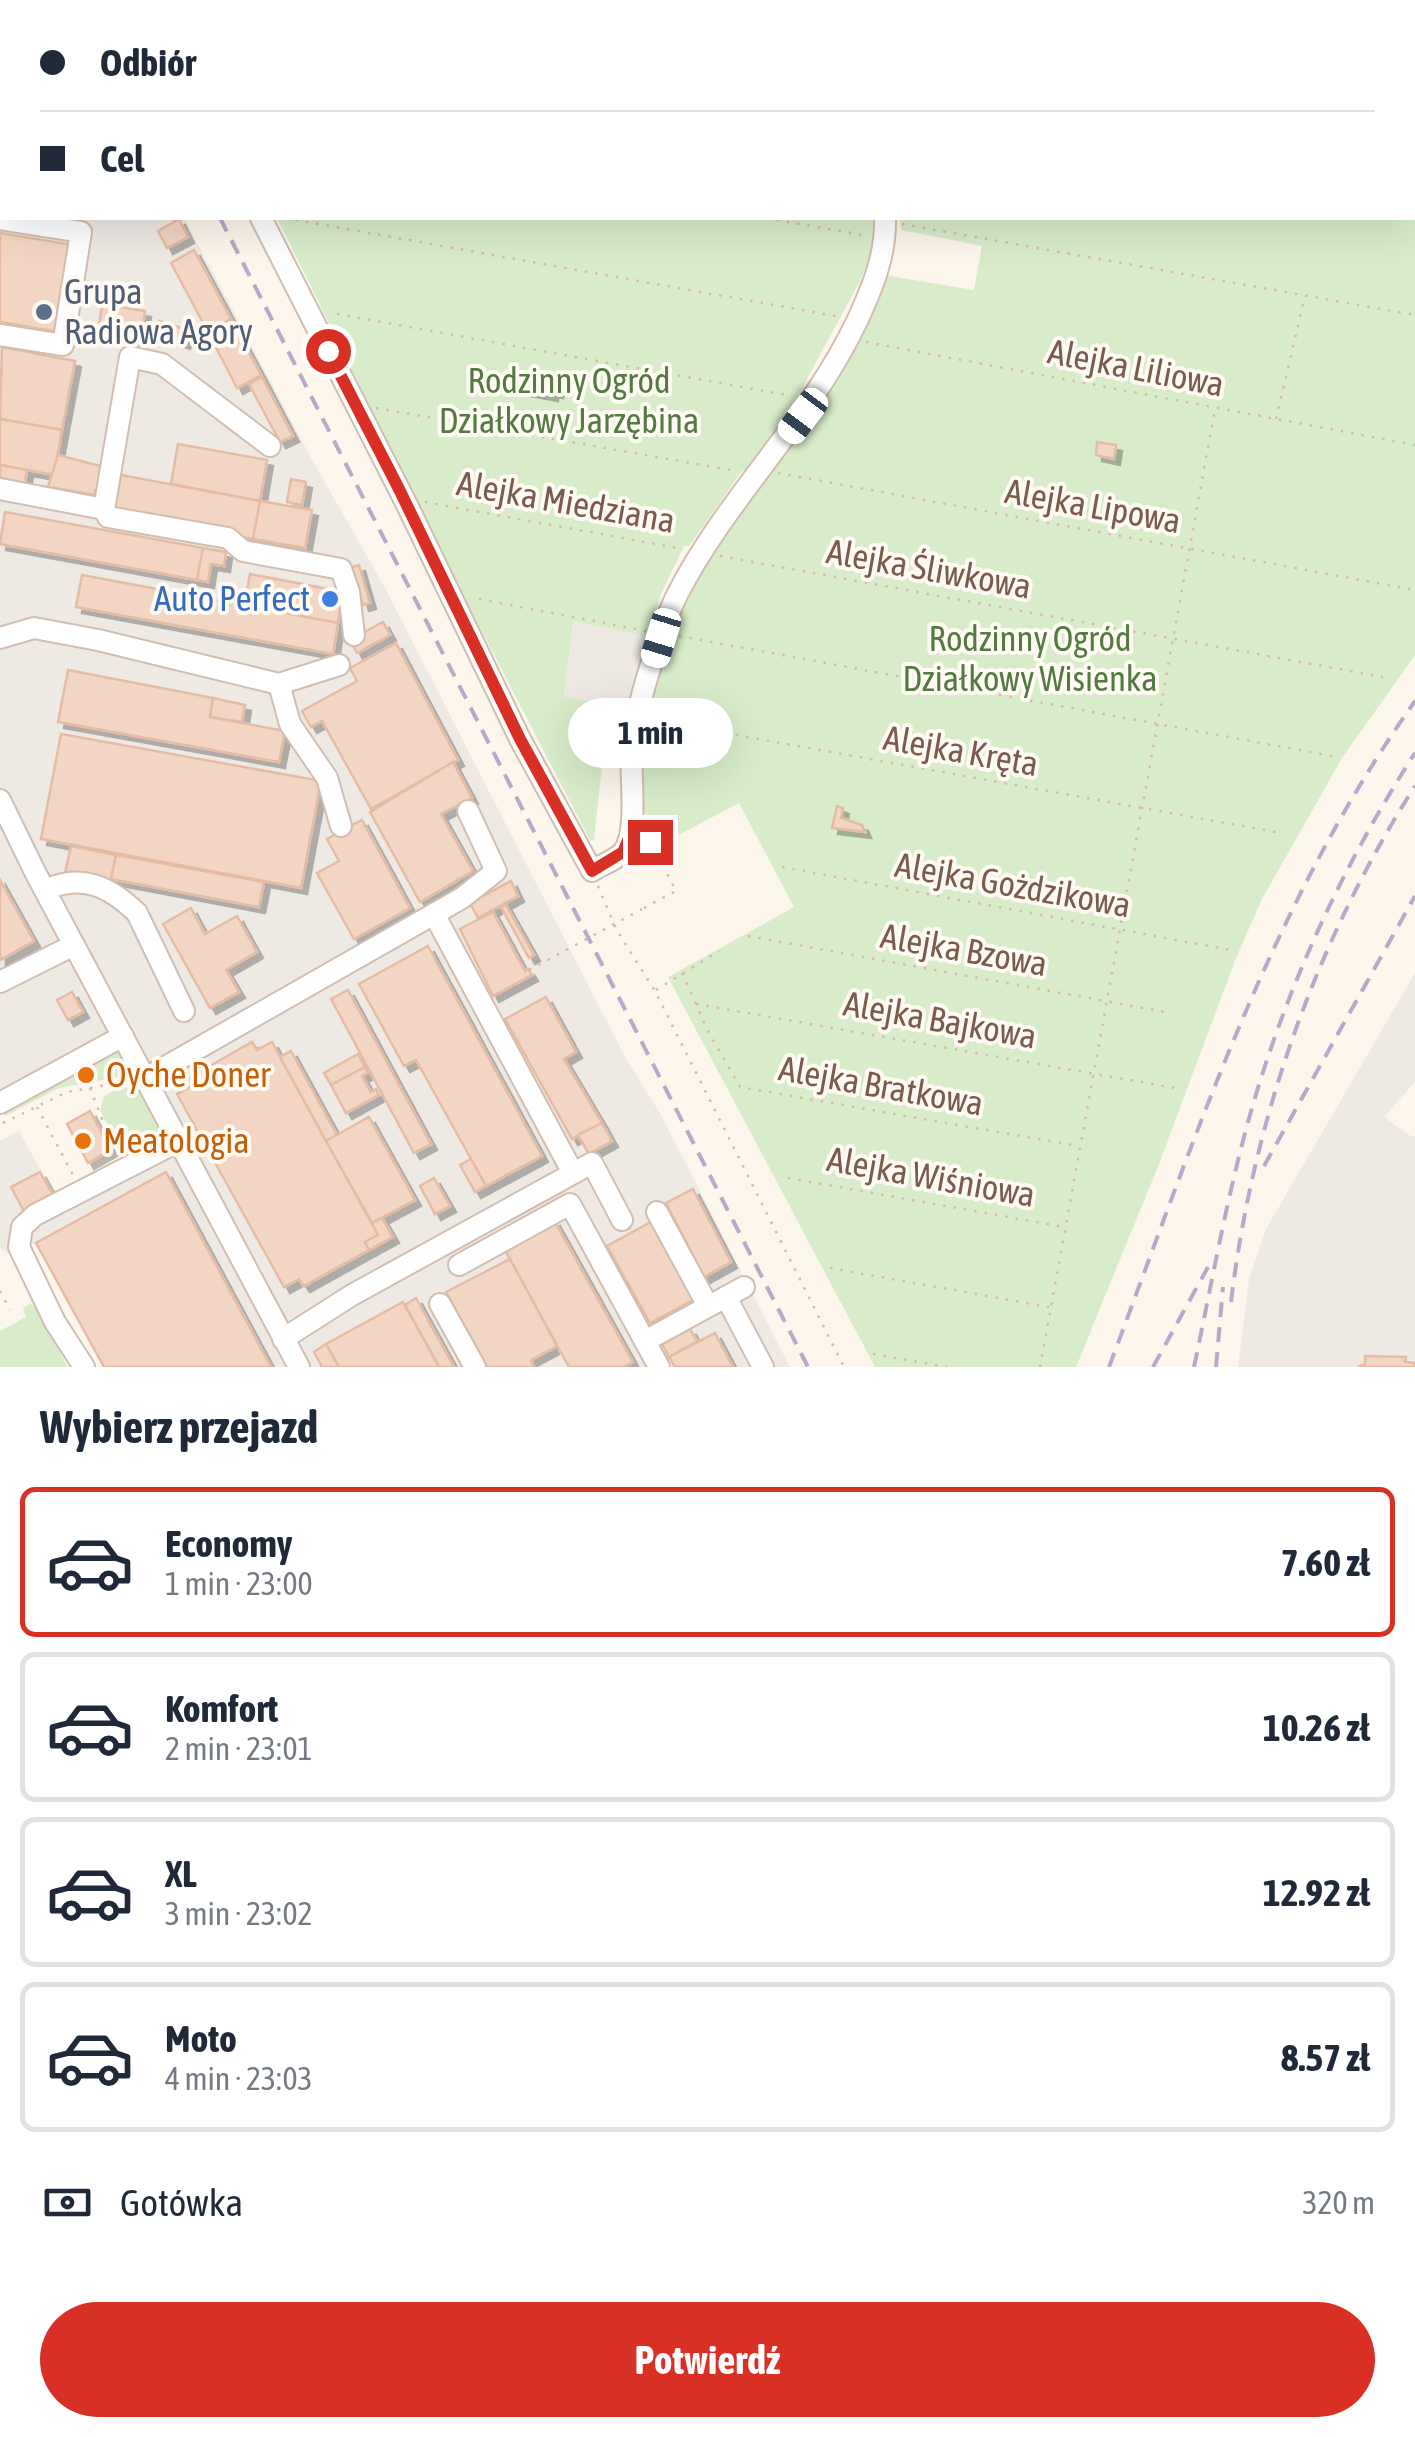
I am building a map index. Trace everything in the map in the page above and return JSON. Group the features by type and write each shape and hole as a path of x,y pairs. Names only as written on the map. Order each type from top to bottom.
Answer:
{"lane":[{"path":"0,336 63,345 81,232 12,220"},
{"path":"262,220 520,739 592,871 623,852 632,831 632,744 674,601 704,551 813,400 853,329 877,278 885,226"},
{"path":"270,446 162,364 130,357 104,509 108,517 228,538 242,551 341,569 349,592 354,635"},
{"path":"0,489 104,509"},
{"path":"0,638 34,628 279,684 339,665"},
{"path":"279,684 290,724 327,778 341,826"},
{"path":"0,800 299,1367"},
{"path":"146,1078 462,898 496,871 468,811"},
{"path":"632,831 654,849"},
{"path":"45,890 76,880 91,883 128,904 137,912 184,1011"},
{"path":"434,914 573,1174"},
{"path":"0,982 74,945"},
{"path":"1,1113 123,1036"},
{"path":"84,1367 26,1265 19,1247 22,1227 115,1162 179,1141"},
{"path":"284,1339 352,1295 592,1162 622,1220"},
{"path":"458,1265 570,1204 660,1367"},
{"path":"657,1212 726,1296 763,1367"},
{"path":"645,1341 726,1296"},
{"path":"440,1304 474,1367"}],"path":[{"name":"Alejka Liliowa","path":"296,220 853,329 1215,409 1415,445"},
{"path":"796,220 885,226 1415,314"},
{"path":"1276,419 1306,295"},
{"path":"337,314 813,400"},
{"name":"Alejka Lipowa","path":"378,408 1415,590"},
{"path":"1040,1367 1215,409"},
{"name":"Alejka Miedziana","path":"421,502 704,551"},
{"name":"Alejka Śliwkowa","path":"704,551 1383,677"},
{"path":"478,599 1332,756"},
{"name":"Alejka Kręta","path":"637,717 1276,832"},
{"path":"529,970 676,891 654,849"},
{"name":"Alejka Gożdzikowa","path":"782,867 1236,951"},
{"path":"592,871 616,930 654,991 844,1367"},
{"name":"Alejka Bzowa","path":"748,936 1172,1013"},
{"path":"654,991 719,951"},
{"name":"Alejka Bratkowa","path":"682,973 740,1087 1080,1146"},
{"name":"Alejka Bajkowa","path":"696,1004 1175,1088"},
{"path":"1,1113 37,1107 67,1092 146,1078"},
{"path":"90,1088 115,1162"},
{"path":"37,1107 71,1174 78,1174"},
{"name":"Alejka Wiśniowa","path":"788,1178 1065,1227"},
{"path":"830,1268 1051,1308"},
{"path":"0,1291 10,1310"},
{"path":"873,1354 946,1367"}],"shaded area":[{"path":"0,220 185,220 311,458 384,586 625,1057 661,1115 790,1367 104,1367 37,1243 6,1253 0,1247 0,1141 19,1131 64,1214 188,1147 122,1024 0,1090"},
{"path":"573,620 655,638 632,711 564,696"},
{"path":"1415,973 1415,1082 1384,1117 1415,1136 1415,1367 1238,1367 1249,1279 1266,1229"}],"green space":[{"name":"Rodzinny Ogród Działkowy Jarzębina","path":"278,220 874,220 872,253 802,388 748,469 742,471 689,546 684,546 646,636 573,621 564,696 617,707 603,757 594,840 590,840 465,599"},
{"name":"Rodzinny Ogród Działkowy Wisienka","path":"900,220 1415,220 1415,655 1342,758 1262,899 1076,1367 875,1367 668,977 794,907 739,803 658,846 637,793 644,724 668,641 677,630 681,603 705,560 774,468 884,275 974,290 982,246 901,230"},
{"path":"120,1052 127,1071 118,1077 59,1088 5,1116 1,1109 106,1053"},
{"path":"121,1087 131,1088 146,1098 167,1141 125,1159 100,1110 104,1096"},
{"path":"30,1304 68,1367 0,1367 0,1331 26,1317 23,1308"}],"building":[{"path":"180,220 188,237 167,248 158,231"},
{"path":"0,233 73,245 59,332 0,322"},
{"path":"194,250 231,319 208,332 171,263"},
{"path":"102,304 145,311 141,340 98,334"},
{"path":"231,319 261,375 237,388 208,332"},
{"path":"159,321 188,330 184,343 155,333"},
{"path":"2,347 75,361 62,430 0,419"},
{"path":"262,377 293,436 280,442 249,384"},
{"path":"521,378 549,385 550,378 559,379 557,392 552,391 552,395 519,389"},
{"path":"0,419 62,430 54,475 0,465"},
{"path":"1097,442 1116,445 1114,459 1096,455"},
{"path":"178,444 267,460 260,501 171,484"},
{"path":"58,455 104,467 100,492 95,491 95,495 48,487"},
{"path":"0,465 27,470 25,483 0,478"},
{"path":"121,475 260,501 253,539 114,513"},
{"path":"291,479 306,482 302,505 287,502"},
{"path":"260,501 312,510 305,548 253,539"},
{"path":"5,512 203,548 197,580 0,544"},
{"path":"203,548 226,552 224,566 211,564 208,582 197,580"},
{"path":"359,565 370,603 363,605 352,567"},
{"path":"250,574 344,592 338,623 244,606"},
{"path":"82,575 338,623 333,654 76,607"},
{"path":"383,622 390,635 357,653 350,640"},
{"path":"396,643 458,760 371,809 322,721 311,727 302,711 357,681 350,668"},
{"path":"68,670 213,698 210,717 285,731 279,762 58,722"},
{"path":"213,698 245,705 242,722 210,717"},
{"path":"61,734 321,781 301,888 41,839"},
{"path":"453,762 472,798 441,814 473,871 420,902 370,812"},
{"path":"837,806 843,808 841,818 862,825 865,832 832,828"},
{"path":"362,820 410,908 354,939 317,873 339,861 327,839"},
{"path":"71,846 116,855 111,882 65,873"},
{"path":"116,855 264,882 259,907 111,879"},
{"path":"0,880 34,941 0,960"},
{"path":"511,881 518,896 478,918 470,903"},
{"path":"506,905 534,955 529,958 501,907"},
{"path":"191,908 205,934 237,916 257,952 226,970 239,992 210,1008 163,924"},
{"path":"493,912 525,971 528,969 532,975 493,996 460,929"},
{"path":"428,946 542,1156 486,1186 416,1060 404,1066 359,984"},
{"path":"348,990 431,1144 414,1153 331,999"},
{"path":"72,992 83,1012 68,1020 57,1000"},
{"path":"546,997 576,1052 564,1059 602,1123 572,1139 505,1019"},
{"path":"252,1042 257,1050 272,1042 378,1235 365,1242 369,1250 304,1286 299,1279 284,1287 177,1094 193,1085 189,1078"},
{"path":"291,1051 337,1135 326,1141 280,1057"},
{"path":"358,1054 365,1067 331,1085 324,1073"},
{"path":"365,1067 368,1073 362,1076 371,1092 376,1089 379,1095 346,1113 331,1085"},
{"path":"90,1111 111,1150 88,1163 67,1124"},
{"path":"369,1117 415,1200 372,1223 326,1141"},
{"path":"602,1123 612,1141 589,1154 578,1135"},
{"path":"471,1159 486,1186 475,1192 460,1165"},
{"path":"40,1172 53,1195 24,1211 11,1187"},
{"path":"166,1172 271,1367 104,1367 36,1243"},
{"path":"434,1178 450,1206 435,1214 420,1186"},
{"path":"693,1189 731,1262 704,1277 666,1203"},
{"path":"382,1218 393,1237 369,1250 365,1242 378,1235 372,1223"},
{"path":"554,1220 633,1362 624,1367 569,1367 509,1258 504,1247"},
{"path":"651,1222 695,1299 650,1323 607,1246"},
{"path":"510,1259 557,1346 531,1360 534,1367 487,1367 446,1292"},
{"path":"416,1298 454,1367 439,1367 405,1305"},
{"path":"403,1302 439,1367 339,1367 326,1344"},
{"path":"690,1329 697,1341 669,1357 662,1344"},
{"path":"715,1333 733,1367 675,1367 669,1357"},
{"path":"326,1344 339,1367 322,1367 314,1352"},
{"path":"1365,1356 1406,1357 1405,1362 1415,1363 1415,1367 1358,1367 1365,1364"}],"railway":[{"path":"221,220 808,1367"},
{"path":"1109,1367 1206,1108 1278,940 1318,859 1415,701"},
{"path":"1194,1367 1243,1143 1278,1028 1329,906 1415,753"},
{"path":"1231,1302 1255,1166 1294,1034 1348,906 1415,786"},
{"path":"1264,1166 1415,896"},
{"path":"1153,1367 1208,1267"},
{"path":"1216,1367 1223,1287"}],"place":[{"name":"Grupa Radiowa Agory","path":"44,312"},
{"name":"Auto Perfect","path":"330,599"},
{"name":"Oyche Doner","path":"86,1075"},
{"name":"Meatologia","path":"83,1141"}],"route":[{"path":"328,351 520,739 592,871 623,852 632,831 650,842"}]}
